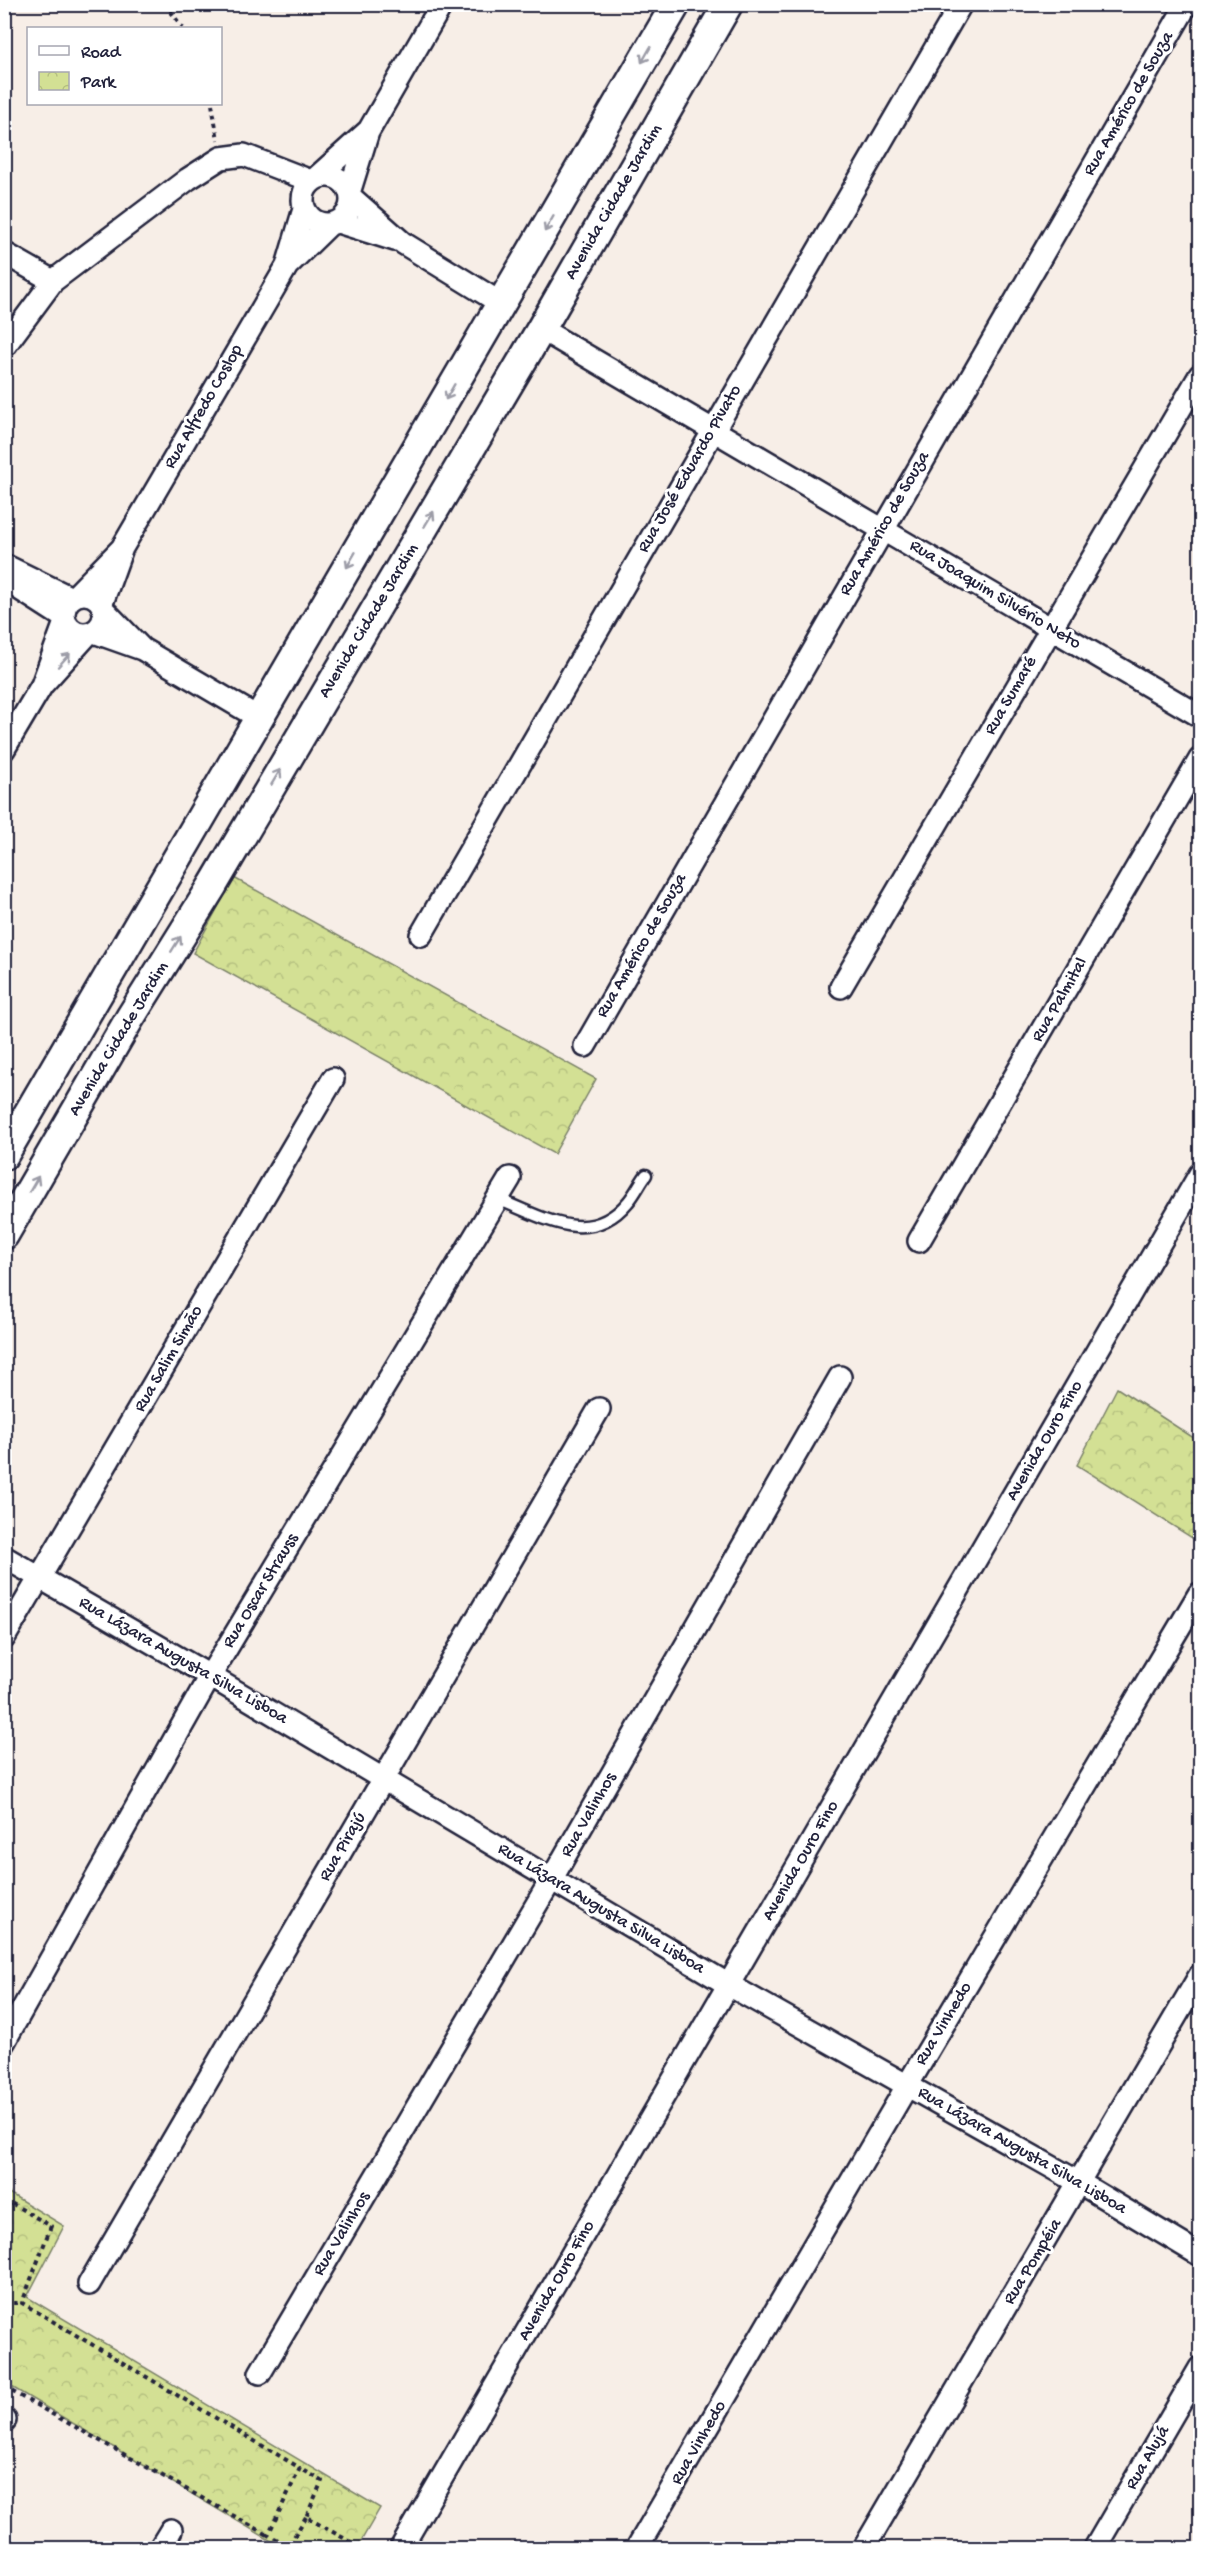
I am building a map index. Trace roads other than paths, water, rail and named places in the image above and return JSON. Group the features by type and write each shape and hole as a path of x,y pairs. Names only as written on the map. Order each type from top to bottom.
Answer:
{"main road":[{"path":"4,1155 676,4"},
{"name":"Avenida Cidade Jardim","path":"4,1235 130,1018 213,885 541,328 728,4"},
{"path":"322,611 362,632"},
{"path":"95,999 130,1018"}],"street":[{"path":"334,223 349,212 351,194 368,132 442,4"},
{"name":"Rua José Eduardo Pivato","path":"421,935 961,4"},
{"name":"Rua Américo de Souza","path":"585,1046 1187,4"},
{"path":"303,205 306,187 368,132"},
{"path":"4,347 53,281 188,179 221,158 233,155 253,158 314,179 332,176 340,179 351,194 403,243 502,304"},
{"path":"253,158 303,205 315,221 334,223 403,243"},
{"name":"Rua Alfredo Coslop","path":"4,749 42,685 69,608 122,548 287,266 303,205"},
{"name":"Rua Alfredo Coslop","path":"287,266 334,223"},
{"path":"4,253 53,281"},
{"name":"Rua Joaquim Silvério Neto","path":"541,328 1200,716"},
{"name":"Rua Sumaré","path":"841,987 1200,375"},
{"name":"Rua Alfredo Coslop","path":"103,607 122,548"},
{"path":"8,574 69,608 75,632 91,633 142,649 259,718"},
{"path":"69,608 91,595 142,649"},
{"path":"91,633 103,622 103,607"},
{"name":"Rua Alfredo Coslop","path":"42,685 91,633"},
{"name":"Rua Palmital","path":"919,1241 1200,759"},
{"name":"Rua Salim Simão","path":"4,1638 333,1079"},
{"name":"Avenida Ouro Fino","path":"401,2548 1200,1173"},
{"name":"Rua Oscar Strauss","path":"4,2042 210,1676 510,1178"},
{"name":"Rua Valinhos","path":"260,2373 551,1880 840,1377"},
{"name":"Rua Pirajú","path":"89,2284 598,1410"},
{"name":"Rua Lázara Augusta Silva Lisboa","path":"4,1557 210,1676 729,1985 1080,2183 1200,2255"},
{"name":"Rua Vinhedo","path":"637,2548 907,2086 1199,1594"},
{"name":"Rua Pompéia","path":"864,2548 1200,1975"},
{"name":"Rua Alujá","path":"1095,2548 1200,2368"},
{"path":"159,2548 171,2530"}],"lane":[{"path":"497,1199 569,1227 596,1226 628,1202 646,1174"}]}
